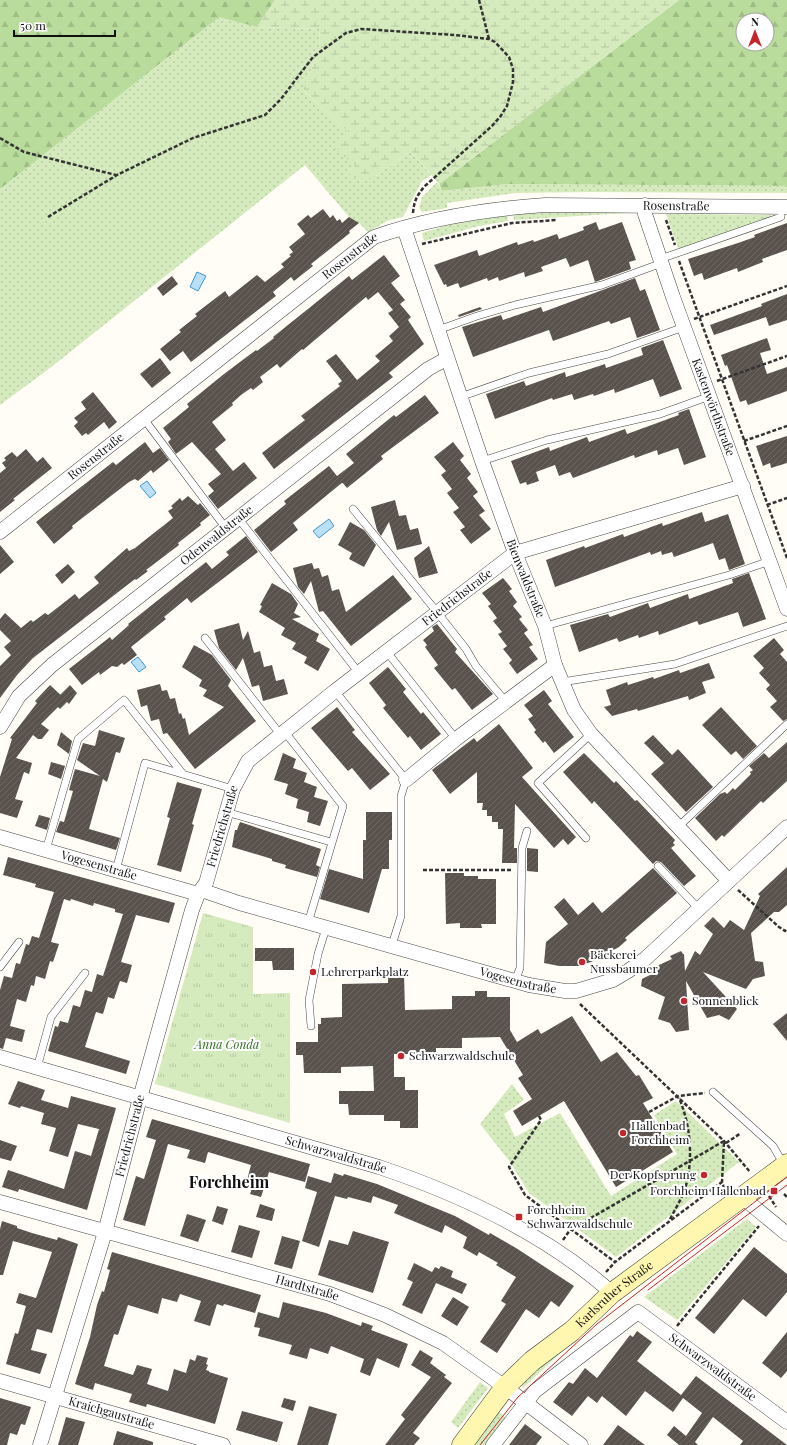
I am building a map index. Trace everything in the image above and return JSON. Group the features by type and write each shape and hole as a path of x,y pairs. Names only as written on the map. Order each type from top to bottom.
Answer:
{"street":[{"name":"Rosenstraße","path":"0,532 374,237 408,226 460,215 515,207 545,205 663,205 784,207"},
{"name":"Kastenwörthstraße","path":"645,205 645,214 683,325 729,447 787,609"},
{"name":"Bienwaldstraße","path":"408,226 410,247 438,330 446,359 515,553 545,626 555,665 574,710 591,734 729,881"},
{"name":"Odenwaldstraße","path":"0,727 19,696 52,665 428,369 446,359"},
{"name":"Friedrichstraße","path":"40,1445 105,1232 192,910 206,883 233,789 248,761 335,691 515,553 743,486"},
{"path":"406,780 456,739 555,665"},
{"name":"Vogesenstraße","path":"0,837 392,945 515,981 546,989 576,991 613,980 645,959 787,827"},
{"name":"Schwarzwaldstraße","path":"0,1057 419,1181 502,1220 555,1250 612,1293"},
{"name":"Karlsruher Straße","path":"462,1445 505,1387 532,1361 572,1331 612,1293 786,1165"},
{"path":"736,1201 765,1218 787,1234"},
{"name":"Hardtstraße","path":"0,1202 330,1294 386,1315 443,1343 505,1387 581,1445"},
{"name":"Schwarzwaldstraße","path":"526,1403 535,1391 638,1312 787,1422"},
{"name":"Kraichgaustraße","path":"0,1381 223,1445"},
{"path":"493,1445 526,1403"}],"lane":[{"path":"438,330 477,316 515,305 602,286 677,253 781,217 784,207"},
{"path":"460,397 529,373 608,354 683,325"},
{"path":"482,461 547,440 660,414 707,390"},
{"path":"144,419 225,528"},
{"path":"352,509 437,612 466,650 476,666 506,702"},
{"path":"238,518 359,673"},
{"path":"545,626 729,575 770,561"},
{"path":"562,682 675,664 787,626"},
{"path":"205,638 343,806 308,923"},
{"path":"386,652 456,739"},
{"path":"335,691 406,780 401,796 401,916 392,945"},
{"path":"46,850 78,739 124,700 183,774"},
{"path":"678,827 787,724"},
{"path":"586,838 538,783 591,734"},
{"path":"116,870 145,763 233,789"},
{"path":"226,812 331,842"},
{"path":"515,981 520,968 522,848 527,831"},
{"path":"658,866 699,909"},
{"path":"311,1026 309,1000 318,954 326,928"},
{"path":"0,967 19,942"},
{"path":"37,1068 51,1017 85,973"},
{"path":"713,1092 773,1146 786,1165"}],"path":[{"path":"479,0 489,39"},
{"path":"48,217 117,175 193,138 265,114 281,99 313,57 346,33 361,29 389,30 489,39 501,47 508,57 512,69 511,94 507,106 492,126 424,186 417,195 408,226"},
{"path":"0,138 24,152 117,175"},
{"path":"663,205 664,213 677,253 787,558"},
{"path":"410,247 512,223 559,220"},
{"path":"683,325 700,317 787,286"},
{"path":"707,390 722,379 787,356"},
{"path":"729,447 787,426"},
{"path":"752,511 787,498"},
{"path":"423,870 521,870"},
{"path":"729,881 779,927 785,931 787,929"},
{"path":"576,991 577,1000 725,1142 760,1183 775,1206 781,1210"},
{"path":"649,1112 678,1096 713,1092"},
{"path":"670,1220 684,1191 690,1161 686,1114 678,1096"},
{"path":"539,1116 542,1120 509,1167 525,1195 570,1230 615,1262 722,1182"},
{"path":"555,1250 570,1230 741,1133"},
{"path":"725,1142 722,1182 736,1201"},
{"path":"669,1336 765,1218"}],"green space":[{"path":"0,0 275,0 257,27 219,17 0,189"},
{"path":"275,0 679,0 439,184 411,151 373,178 354,179 348,172 355,165 331,146 348,132 303,90 320,46 319,29 257,27"},
{"path":"679,0 787,0 787,186 508,184 442,191 439,184"},
{"path":"219,16 257,27 319,29 320,46 303,90 348,132 355,165 348,172 373,178 411,151 431,175 422,181 403,217 389,220 368,232 359,223 349,217 305,165 50,368 0,405 0,189"},
{"path":"437,182 442,191 508,184 787,186 787,193 515,193 447,203 447,208 422,212 419,208 422,197"},
{"path":"626,211 626,213 514,220 513,213"},
{"path":"507,214 508,221 479,226 424,241 422,233 451,224"},
{"path":"666,214 771,215 771,218 679,250"},
{"name":"Anna Conda","path":"203,913 253,927 253,994 290,993 290,1123 155,1084"},
{"path":"512,1084 524,1100 504,1114 515,1137 560,1113 611,1196 677,1154 654,1115 676,1101 739,1162 616,1257 529,1193 510,1162 480,1124"},
{"path":"747,1219 756,1227 677,1320 644,1297"},
{"path":"611,1306 523,1388 522,1382"},
{"path":"480,1382 488,1388 458,1428 451,1422"},
{"path":"496,1409 507,1419 488,1445 469,1445"}],"water":[{"path":"197,272 206,276 198,291 190,287"},
{"path":"147,481 156,493 150,498 140,486"},
{"path":"329,519 334,526 319,538 313,531"},
{"path":"138,657 146,667 139,672 131,662"}],"building":[{"path":"323,209 330,218 333,215 337,221 340,219 342,223 349,217 359,223 349,231 350,233 311,264 313,266 294,281 291,277 273,292 276,296 191,362 183,351 170,361 160,349 181,332 179,330 197,316 195,314 225,291 229,297 257,275 265,282 284,267 281,264 291,256 289,255 293,252 289,247 305,234 297,224 308,215 311,218"},
{"path":"596,222 599,230 622,222 636,260 629,262 631,269 595,282 588,260 570,267 566,258 541,267 543,271 525,277 524,272 499,281 498,277 488,281 487,278 460,288 458,283 447,287 446,284 444,285 434,265 477,250 479,256 517,242 518,245 533,240 534,242 557,234 559,239 584,230 583,227"},
{"path":"787,223 787,250 762,259 763,262 738,272 737,268 704,280 702,273 694,276 688,259 755,237 754,235"},
{"path":"384,255 400,276 391,283 405,300 400,304 411,317 408,320 424,344 389,373 393,377 274,469 262,453 305,420 301,416 340,386 338,384 342,381 326,361 336,354 357,380 380,361 375,356 393,341 389,336 399,327 388,313 393,310 378,292 368,300 366,297 280,368 277,364 260,377 263,382 253,390 251,388 241,395 232,403 233,405 212,422 226,440 215,449 233,471 244,462 257,478 218,509 208,496 214,491 208,484 221,474 192,442 176,454 168,442 171,439 163,428 189,407 187,404 224,374 274,338 273,337 349,276 352,280"},
{"path":"172,276 178,284 163,296 157,288"},
{"path":"635,278 640,291 645,289 660,330 637,338 630,317 611,324 609,321 553,341 549,330 473,357 462,327 501,315 503,320 541,307 543,312"},
{"path":"787,294 787,320 769,326 766,317 714,335 710,325 762,306 761,304"},
{"path":"480,307 482,309 459,317 458,315"},
{"path":"767,338 771,350 760,353 767,374 787,367 787,391 748,405 746,400 740,402 727,365 725,366 721,355"},
{"path":"663,340 682,389 660,397 653,379 615,393 614,389 594,396 593,394 574,400 572,394 553,400 552,398 495,419 486,394 524,381 526,386 565,372 566,377 605,364 606,368 643,355 641,348"},
{"path":"160,358 171,373 152,388 140,374"},
{"path":"93,392 117,422 109,429 104,422 88,435 86,433 82,436 74,426 78,422 74,418 86,409 81,402"},
{"path":"425,395 439,413 381,456 383,459 347,488 342,483 293,523 298,530 271,552 254,530 286,504 284,501 329,466 337,476 354,463 346,454 394,415 396,417"},
{"path":"689,409 706,457 684,465 678,448 658,455 657,450 635,458 634,455 573,478 570,472 559,476 555,465 536,472 539,481 527,485 526,482 520,484 511,461 549,447 550,451 587,437 589,442 625,429 627,434 679,415 678,413"},
{"path":"787,436 787,463 771,468 770,463 763,466 756,446"},
{"path":"145,442 153,453 160,448 169,460 153,473 151,470 138,481 135,479 129,482 72,526 73,528 54,544 36,522 113,462 116,465"},
{"path":"453,442 464,456 460,460 471,474 467,478 478,492 473,496 485,511 479,515 491,529 471,544 460,530 465,527 453,512 459,508 447,493 452,489 441,475 446,471 434,457"},
{"path":"26,449 37,462 43,457 52,468 13,499 15,500 0,512 0,473 6,468 2,463 6,460 4,458 12,452 17,457"},
{"path":"188,496 198,505 200,503 210,515 200,523 201,525 178,543 179,545 146,570 148,571 136,580 135,579 33,658 17,675 0,698 0,666 11,655 4,647 11,641 0,630 0,619 5,613 21,628 31,620 33,622 45,613 48,615 75,594 79,599 99,583 94,577 127,548 129,551 135,548 173,518 168,511 173,508 171,506 180,498 182,501"},
{"path":"395,500 399,516 406,515 410,530 418,528 422,544 397,550 389,522 381,536 377,530 371,507"},
{"path":"702,512 705,522 728,514 745,564 729,570 725,558 719,560 713,543 674,557 672,552 662,555 661,551 651,555 650,552 555,587 546,560 623,534 624,537 662,523 663,526"},
{"path":"350,522 364,530 376,545 364,567 349,559 352,553 338,545"},
{"path":"246,536 258,552 191,603 187,598 164,617 166,619 131,647 137,655 124,665 122,663 117,667 112,666 100,675 99,672 82,685 69,669 110,637 112,640 129,625 128,624 206,562 212,569 229,555 226,552"},
{"path":"0,545 14,562 0,574"},
{"path":"429,546 438,573 419,578 414,558"},
{"path":"312,563 314,569 319,568 322,577 328,575 332,591 339,589 346,612 393,575 412,599 351,646 323,611 319,612 311,581 304,594 298,587 293,568"},
{"path":"68,564 75,572 62,584 55,575"},
{"path":"749,573 766,619 743,627 738,612 699,625 697,621 659,635 658,631 639,638 638,635 619,642 617,638 579,652 570,625 608,614 610,617 648,603 650,608 688,594 689,599 733,583 732,579"},
{"path":"503,578 512,589 509,591 517,602 513,606 522,617 519,619 528,630 524,633 533,645 529,647 538,659 517,674 509,663 512,660 503,649 507,646 498,634 502,632 493,621 497,618 488,606 491,604 482,593"},
{"path":"272,583 291,594 298,604 294,613 301,617 292,619 319,634 316,641 330,649 318,671 304,663 307,657 292,649 296,643 281,635 285,628 259,612 262,606 260,605"},
{"path":"239,623 243,640 248,631 254,653 260,651 264,667 272,665 276,681 284,679 288,694 263,701 259,685 252,687 243,658 236,670 219,648 214,630"},
{"path":"437,624 457,649 455,652 493,694 472,710 455,688 452,690 434,668 438,665 425,647 427,645 423,640 434,631 432,627"},
{"path":"774,638 784,650 780,654 787,662 787,719 783,721 770,707 777,701 766,689 770,685 759,673 764,668 753,656"},
{"path":"194,645 212,655 231,680 228,686 256,721 195,769 167,733 163,734 159,719 151,721 147,705 141,707 137,690 160,684 162,691 167,690 170,699 175,698 179,714 181,713 183,719 185,718 189,735 224,707 203,696 207,690 199,686 202,680 182,667"},
{"path":"709,663 715,678 702,682 706,693 689,700 688,696 638,711 637,709 612,716 604,707 611,705 606,690 627,682 628,685 653,677 654,679 679,670 680,673"},
{"path":"388,667 406,689 403,692 421,714 423,712 441,734 421,750 410,736 408,738 383,708 386,705 369,683"},
{"path":"50,685 60,695 70,685 77,693 69,704 67,702 60,709 58,707 41,724 49,730 42,739 38,739 33,735 16,758 32,763 29,774 24,772 15,799 23,801 17,818 0,813 0,777 12,739 10,738 37,703 35,701"},
{"path":"544,690 552,701 548,704 574,737 554,753 545,741 543,743 534,732 536,730 528,719 533,716 524,705"},
{"path":"337,707 355,730 352,732 390,774 370,790 352,768 348,771 311,728"},
{"path":"721,707 757,746 743,759 736,751 731,755 702,725"},
{"path":"499,724 533,768 522,777 576,837 568,845 563,839 554,848 515,804 514,848 517,848 517,863 502,863 503,829 498,829 498,822 492,822 492,816 487,816 487,810 482,810 483,803 477,803 477,772 450,794 432,770 474,738 477,742"},
{"path":"99,730 125,738 120,753 116,752 107,782 103,779 89,829 120,838 116,850 56,832 60,821 64,822 73,791 69,790 75,769 100,776 77,760 83,743 95,746"},
{"path":"61,732 72,741 69,754 57,745"},
{"path":"653,735 672,755 678,749 713,787 686,812 651,774 664,763 644,743"},
{"path":"787,742 787,781 763,803 761,801 724,837 722,835 716,841 695,818 720,794 725,792 727,794 733,788 735,790 751,774 750,772 753,770 749,766 764,753 769,758"},
{"path":"283,753 296,759 293,768 307,773 304,782 317,787 314,797 328,801 320,826 307,822 309,812 296,808 298,799 285,794 288,784 274,780"},
{"path":"584,753 614,783 616,781 635,801 637,800 675,840 673,843 675,845 671,848 696,876 684,886 661,862 656,861 653,864 594,801 592,804 563,772"},
{"path":"51,762 65,766 61,779 48,774"},
{"path":"177,782 202,789 181,872 157,865 170,818 167,817"},
{"path":"366,812 392,812 392,840 389,840 389,869 382,869 369,913 320,899 329,869 363,879 363,840 366,840"},
{"path":"39,815 50,818 47,830 35,826"},
{"path":"240,822 321,849 316,865 320,867 317,877 285,868 286,865 272,861 272,859 232,847 235,830 237,830"},
{"path":"527,848 538,849 538,872 527,871"},
{"path":"8,857 175,903 169,923 136,915 121,962 132,965 127,983 120,981 114,999 108,997 103,1014 96,1012 85,1047 130,1061 126,1074 48,1051 55,1026 58,1027 60,1021 68,1023 73,1005 80,1007 85,990 92,992 97,974 103,976 123,914 115,912 115,909 94,903 93,906 71,899 70,901 64,899 51,942 59,944 53,962 50,961 45,979 36,976 34,986 31,985 26,1002 17,999 10,1026 25,1030 22,1042 6,1038 3,1049 0,1048 0,990 4,976 12,978 16,963 20,964 26,944 29,945 32,936 39,938 54,892 35,887 36,884 3,875"},
{"path":"787,867 787,905 779,912 774,912 751,933 755,961 763,962 765,976 753,979 746,989 703,972 737,1009 729,1020 719,1015 707,1018 686,981 689,1030 676,1032 670,1023 658,1019 665,997 641,986 642,979 654,973 659,965 672,959 670,956 681,951 684,954 685,971 695,951 700,955 713,934 704,926 713,917 724,928 730,920 744,930 760,896 758,894"},
{"path":"653,868 677,893 625,938 627,940 619,947 591,962 578,966 559,966 544,963 546,942 568,924 554,907 564,898 578,915 593,902 602,913"},
{"path":"445,873 464,873 464,876 478,876 478,879 496,879 496,924 481,924 482,928 460,928 460,923 446,924"},
{"path":"255,948 294,948 294,970 273,970 272,961 255,961"},
{"path":"388,974 404,974 405,1010 452,1009 452,996 475,996 475,991 487,991 487,997 510,997 510,1030 517,1042 538,1029 541,1034 572,1016 601,1062 617,1052 636,1076 639,1075 653,1098 643,1103 673,1152 616,1187 564,1101 522,1126 513,1111 532,1099 518,1078 523,1075 500,1037 462,1038 462,1048 436,1048 436,1054 394,1054 394,1077 405,1077 405,1090 418,1090 418,1128 400,1128 400,1121 384,1121 384,1115 349,1115 348,1104 339,1104 339,1091 374,1091 373,1066 341,1067 341,1073 304,1073 303,1055 296,1055 296,1042 318,1042 318,1024 321,1024 321,1018 342,1017 342,984 388,983"},
{"path":"787,1013 787,1041 773,1024"},
{"path":"18,1081 45,1090 41,1100 68,1108 71,1096 116,1108 87,1210 19,1189 18,1192 2,1187 8,1170 64,1189 75,1151 91,1156 99,1129 78,1124 68,1157 49,1151 56,1128 41,1124 44,1113 21,1106 20,1108 8,1104"},
{"path":"152,1119 310,1164 305,1182 269,1172 261,1197 250,1194 253,1186 246,1184 251,1165 208,1152 205,1163 187,1158 190,1150 168,1144 145,1226 123,1220 136,1176 144,1179 156,1140 146,1137"},
{"path":"0,1140 17,1146 11,1161 0,1158"},
{"path":"334,1173 343,1176 344,1174 377,1184 455,1216 489,1235 490,1233 516,1248 574,1286 559,1307 551,1301 539,1318 526,1309 497,1353 480,1342 506,1304 501,1301 516,1277 496,1265 498,1263 479,1252 477,1256 463,1248 467,1237 445,1225 442,1233 394,1213 398,1205 373,1196 371,1203 348,1197 347,1199 335,1196 319,1247 302,1241 317,1192 305,1188 308,1176 331,1183"},
{"path":"260,1204 275,1209 272,1221 256,1217"},
{"path":"217,1206 228,1209 223,1225 212,1221"},
{"path":"187,1214 206,1220 198,1242 180,1236"},
{"path":"2,1221 32,1233 57,1240 58,1237 78,1244 52,1333 37,1329 31,1350 47,1354 40,1374 6,1364 15,1333 18,1334 26,1306 16,1303 19,1293 36,1298 52,1252 13,1241 3,1275 0,1275 0,1229"},
{"path":"239,1225 260,1231 252,1258 231,1252"},
{"path":"353,1231 389,1242 373,1293 318,1275 329,1240 348,1245"},
{"path":"282,1236 300,1241 292,1269 274,1264"},
{"path":"754,1247 787,1274 787,1292 766,1317 743,1299 714,1334 695,1318"},
{"path":"112,1252 261,1295 255,1313 224,1304 223,1306 217,1304 210,1326 194,1321 201,1301 180,1294 177,1302 162,1298 158,1314 128,1305 118,1335 114,1334 104,1366 133,1375 137,1365 152,1369 147,1384 168,1391 174,1369 186,1373 190,1359 195,1361 197,1355 208,1358 206,1370 228,1378 215,1424 147,1404 146,1407 129,1402 132,1394 95,1383 93,1390 75,1384 90,1337 97,1305 102,1291 104,1292 110,1270 107,1269"},
{"path":"414,1263 432,1272 435,1267 439,1269 441,1266 453,1271 451,1277 467,1284 462,1294 436,1283 422,1314 402,1305 413,1282 407,1279"},
{"path":"453,1297 469,1307 457,1326 441,1316"},
{"path":"283,1302 326,1313 361,1326 362,1322 373,1326 371,1330 408,1344 399,1368 377,1358 370,1376 360,1372 364,1359 331,1346 328,1354 310,1348 307,1359 289,1354 292,1345 258,1336 260,1328 254,1327 258,1312 279,1318"},
{"path":"637,1331 652,1342 637,1361 681,1395 696,1376 787,1445 740,1445 743,1441 713,1417 695,1442 698,1445 679,1445 667,1435 674,1426 686,1436 702,1413 683,1398 673,1412 645,1391 626,1416 602,1396 597,1403 588,1396 572,1416 553,1402 569,1382 573,1384 585,1368 597,1378 630,1335 633,1337"},
{"path":"787,1332 787,1371 781,1378 762,1363"},
{"path":"420,1350 433,1358 430,1363 446,1375 444,1377 452,1383 413,1433 420,1438 414,1445 385,1445 405,1419 401,1415 431,1377 411,1365"},
{"path":"0,1398 31,1407 25,1425 21,1424 17,1435 10,1433 7,1445 0,1445"},
{"path":"284,1398 296,1401 293,1411 281,1407"},
{"path":"309,1406 337,1414 328,1445 297,1445"},
{"path":"242,1411 283,1422 277,1442 236,1430"},
{"path":"66,1417 85,1422 78,1445 58,1445"},
{"path":"525,1424 542,1437 536,1445 509,1445"},
{"path":"618,1425 645,1445 603,1445"},
{"path":"117,1431 153,1442 153,1445 113,1445"}],"tram line":[{"path":"480,1445 518,1397 597,1324 787,1177"},
{"path":"648,1290 787,1185"}],"place":[{"name":"Bäckerei Nussbaumer","path":"582,962"},
{"name":"Lehrerparkplatz","path":"313,972"},
{"name":"Sonnenblick","path":"684,1001"},
{"name":"Schwarzwaldschule","path":"401,1056"},
{"name":"Hallenbad Forchheim","path":"623,1133"},
{"name":"Der Kopfsprung","path":"704,1175"},
{"name":"Forchheim Hallenbad","path":"774,1191"},
{"name":"Forchheim Schwarzwaldschule","path":"519,1217"}],"district":[{"name":"Forchheim","path":"229,1182"}]}
